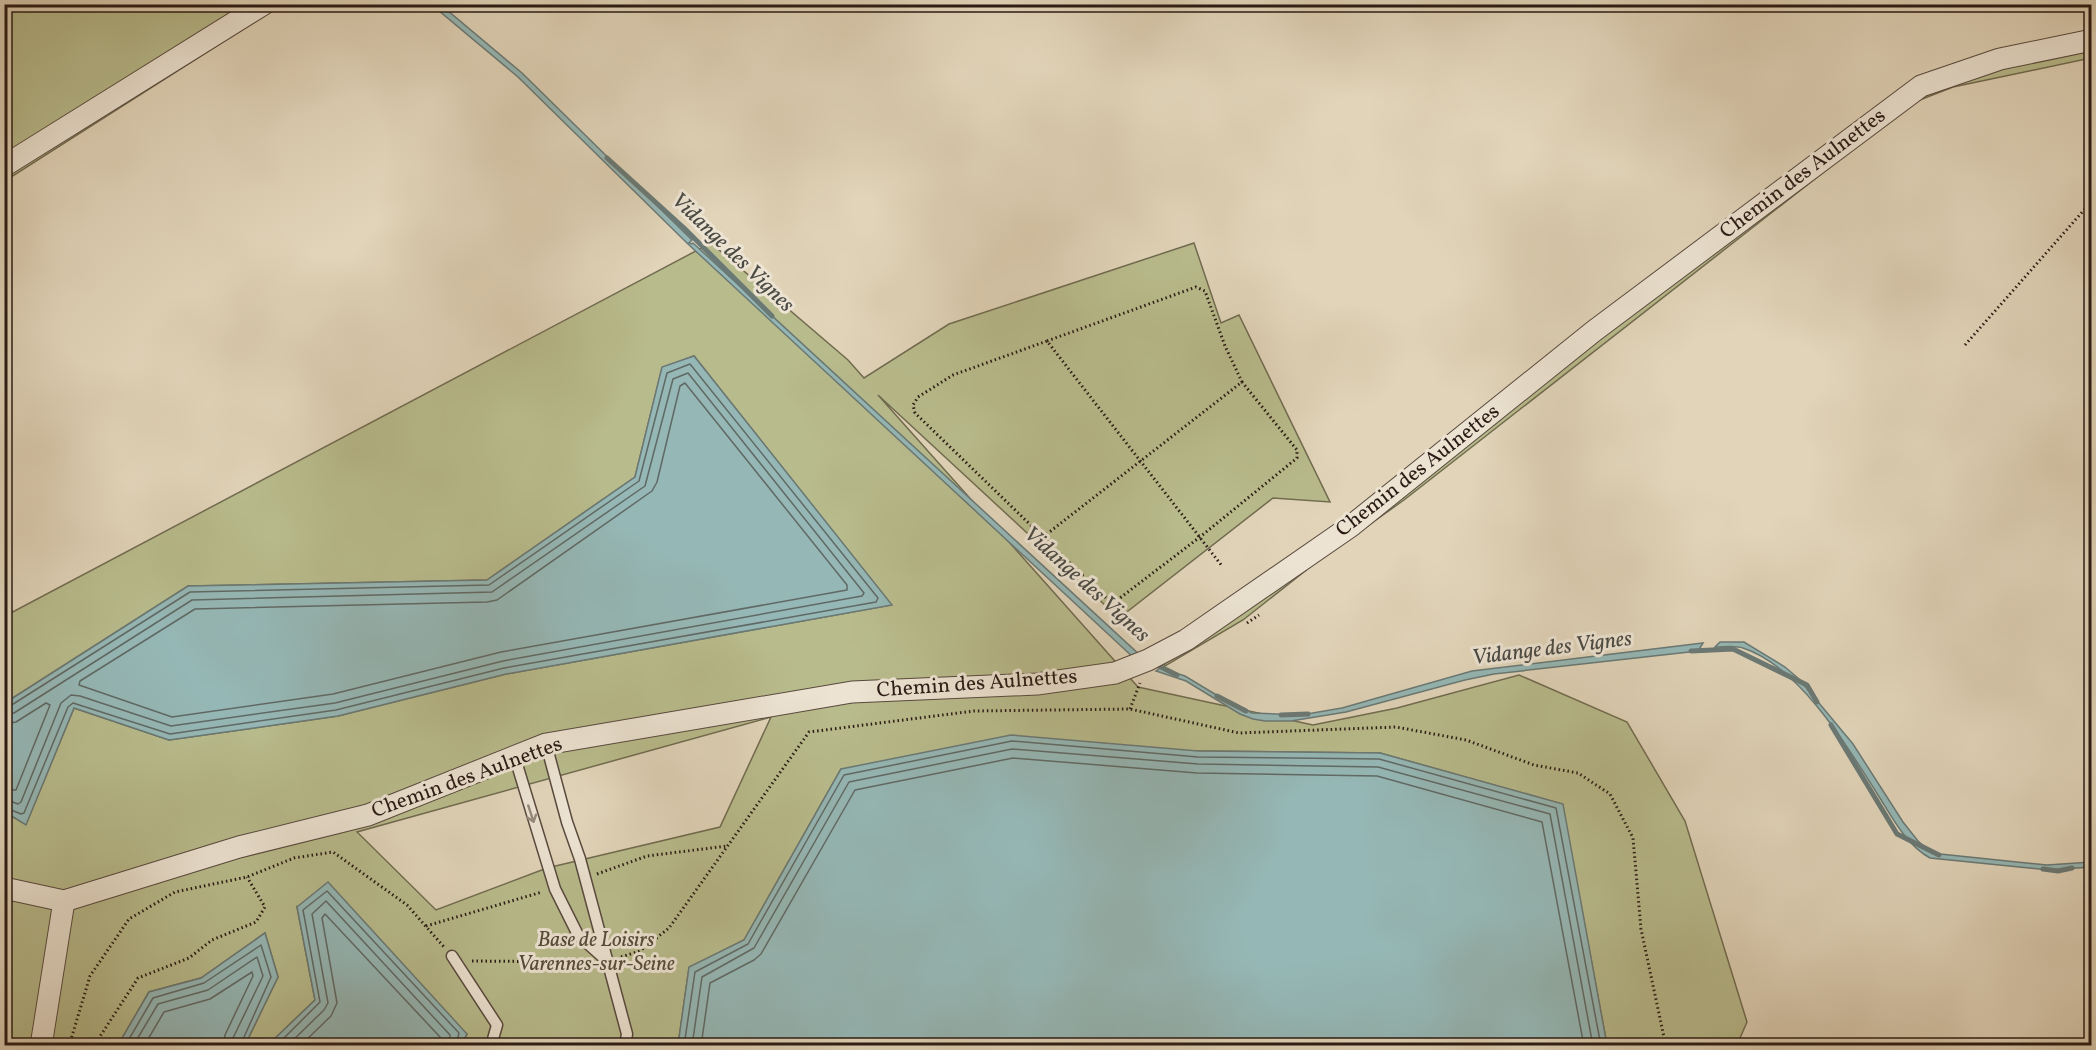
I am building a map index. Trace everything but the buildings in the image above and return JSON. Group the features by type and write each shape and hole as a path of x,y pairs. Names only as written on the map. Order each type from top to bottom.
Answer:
{"street":[{"path":"4,166 264,4"},
{"name":"Chemin des Aulnettes","path":"4,888 64,901 239,847 368,815 546,744 852,692 1037,684 1115,673 1148,660 1186,640 1351,526 1594,331 1921,86 2000,59 2091,40"},
{"path":"42,1046 64,901"}],"lane":[{"path":"546,744 627,1034 625,1046"},
{"path":"515,758 555,889 578,935 608,962"},
{"path":"452,956 497,1024 491,1046"}],"path":[{"path":"1965,345 2091,201"},
{"path":"1196,287 1205,291 1225,346 1242,382 1296,450 1297,458 1200,537 1116,601 1108,600 915,413 914,405 918,397 953,375 1196,287"},
{"path":"1047,341 1222,566"},
{"path":"1043,537 1242,382"},
{"path":"1242,626 1260,614"},
{"path":"69,1046 90,976 129,919 175,892 248,877 294,858 333,852 407,905 452,956 465,961 608,962 640,951 669,928 809,732 974,711 1130,709 1239,734 1396,727 1466,740 1534,765 1578,773 1610,794 1633,838 1641,929 1664,1046"},
{"path":"585,878 647,856 727,846"},
{"path":"92,1046 138,978 189,958 212,940 256,922 266,907 248,877"},
{"path":"426,926 555,889"}],"green space":[{"path":"5,5 281,5 5,181"},
{"path":"2091,48 2091,58 1953,87 1912,103 1404,500 1314,564 1243,620 1165,666 1161,656 1925,87"},
{"name":"Base de Loisirs Varennes-sur-Seine","path":"711,243 848,360 864,378 949,324 1194,243 1221,323 1239,315 1330,502 1273,498 1119,618 878,395 1138,687 1313,725 1397,708 1519,675 1627,722 1685,821 1747,1022 1737,1045 1607,1045 1562,804 1380,753 1198,751 841,769 744,940 689,968 678,1045 461,1045 467,1034 297,907 315,1000 268,1045 245,1045 278,977 265,933 201,978 149,992 118,1045 5,1045 4,812 26,824 74,708 169,740 338,716 506,674 891,605 694,356 662,368 635,477 487,580 188,586 5,703 5,616","holes":["771,717 720,827 547,868 436,910 357,832"]}],"water":[{"path":"432,5 441,5 522,73 692,240 689,243 693,243 1143,658 1136,660 688,244 518,77"},
{"path":"694,356 892,605 506,674 338,716 169,740 74,708 26,825 5,812 5,703 188,586 487,580 635,477 662,367"},
{"path":"1720,642 1744,642 1785,667 1799,679 1853,744 1903,822 1928,850 1940,854 2047,865 2091,862 2091,867 2049,870 1930,858 1914,846 1900,830 1837,732 1802,690 1784,672 1764,658 1740,647 1715,647"},
{"path":"1703,643 1698,651 1494,674 1346,712 1291,721 1253,719 1240,714 1186,681 1156,671 1160,668 1185,676 1252,713 1301,715 1342,708 1472,671"},
{"path":"1011,735 1198,751 1380,753 1563,804 1607,1045 678,1045 689,967 744,940 841,769"},
{"path":"328,882 467,1034 461,1045 268,1045 315,1000 297,907"},
{"path":"265,933 278,977 245,1045 118,1045 149,992 201,978"}],"waterway":[{"path":"4,14 19,4"},
{"name":"Vidange des Vignes","path":"607,158 684,228 772,316"},
{"name":"Vidange des Vignes","path":"1691,651 1733,649 1807,685 1817,702"},
{"name":"Vidange des Vignes","path":"1153,663 1177,675"},
{"name":"Vidange des Vignes","path":"1217,696 1246,711"},
{"name":"Vidange des Vignes","path":"1281,715 1308,714"},
{"name":"Vidange des Vignes","path":"1831,725 1897,834 1939,855"},
{"name":"Vidange des Vignes","path":"2043,869 2058,871 2072,868"}]}
